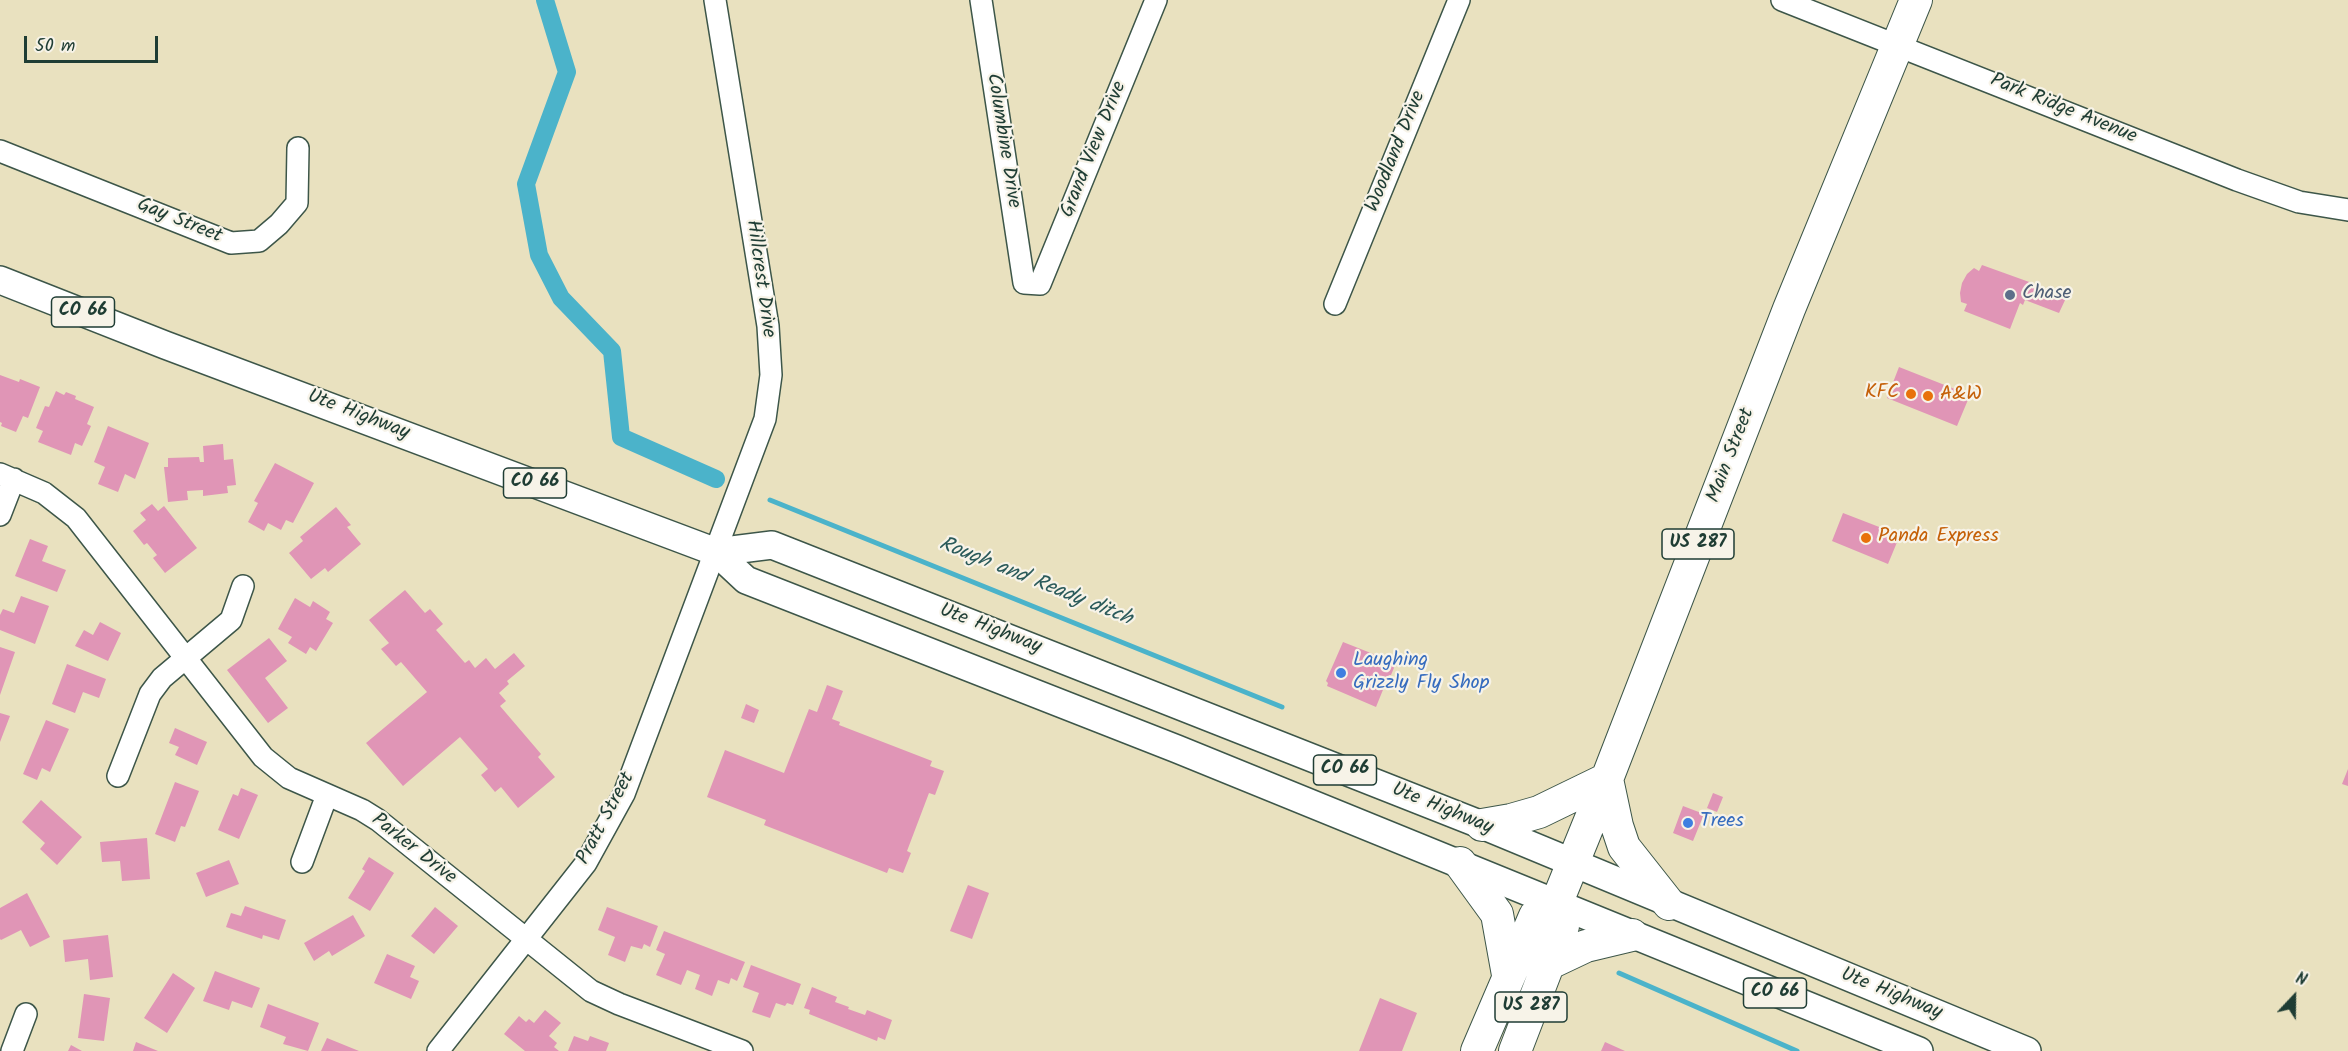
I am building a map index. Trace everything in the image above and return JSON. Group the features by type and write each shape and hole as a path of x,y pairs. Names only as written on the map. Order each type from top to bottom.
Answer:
{"highway":[{"name":"US 287","path":"1897,44 1916,0"},
{"name":"Main Street","path":"1557,902 1608,779 1784,320 1897,44"},
{"path":"1482,825 1539,812 1608,779 1617,826 1624,847 1669,904"},
{"path":"1460,863 1497,914 1508,975"},
{"name":"US 287","path":"1477,1051 1535,916 1557,902 1563,926 1515,1051"},
{"path":"1548,964 1586,946 1632,935"}],"main road":[{"name":"Ute Highway","path":"0,280 716,552 746,580 1127,729 1919,1051"},
{"name":"Ute Highway","path":"716,552 772,545 1482,825 2027,1051"}],"street":[{"name":"Hillcrest Drive","path":"716,0 768,326 771,375 765,419 716,552"},
{"name":"Columbine Drive","path":"981,0 1024,283"},
{"name":"Grand View Drive","path":"1024,283 1040,284 1156,0"},
{"name":"Woodland Drive","path":"1335,304 1458,0"},
{"name":"Park Ridge Avenue","path":"1782,0 2237,180 2300,202 2348,210"},
{"name":"Gay Street","path":"0,151 231,243 259,241 279,224 297,203 298,148"},
{"path":"0,515 7,476"},
{"name":"Parker Drive","path":"7,476 44,493 76,518 263,758 290,778 362,810 378,820 591,990 619,1004 742,1051"},
{"name":"Pratt Street","path":"438,1051 586,863 624,794 716,552"},
{"path":"118,777 150,694 162,678 231,620 243,586"},
{"path":"302,862 327,795"},
{"path":"12,1051 26,1014"}],"building":[{"name":"Chase","path":"1982,265 2066,298 2059,313 2025,300 2023,305 2020,303 2010,329 1964,311 1967,304 1961,302 1962,283 1967,274 1974,268 1979,271"},
{"name":"A&W","path":"1899,367 1970,395 1957,426 1887,398"},
{"path":"0,375 19,382 20,379 40,387 28,418 23,416 16,432 1,426"},
{"path":"56,391 64,395 66,392 76,396 75,399 94,407 87,424 91,426 82,446 75,443 71,455 38,442 43,431 36,428 45,406 49,407"},
{"path":"108,426 149,443 135,479 125,474 118,492 98,484 105,467 94,462"},
{"path":"223,444 224,460 233,459 236,485 227,486 228,493 203,496 203,490 187,491 188,500 168,502 164,467 168,467 168,458 199,457 200,462 204,462 203,446"},
{"path":"275,463 314,483 293,523 286,520 281,530 268,523 264,531 248,522 258,503 254,501"},
{"path":"152,504 158,511 164,506 197,548 165,573 153,558 157,555 147,543 144,545 133,531 146,520 140,513"},
{"path":"336,507 351,525 347,527 361,544 328,572 325,568 311,579 289,553 303,541 300,537"},
{"name":"Panda Express","path":"1843,513 1900,535 1888,564 1832,541"},
{"path":"30,539 48,546 42,561 66,570 57,592 15,576"},
{"path":"405,590 425,613 430,609 443,624 436,630 465,663 469,660 475,668 486,658 495,669 514,653 525,666 507,681 509,684 499,693 506,701 500,706 541,754 538,757 555,777 518,808 501,787 495,792 481,775 488,769 460,737 403,786 366,743 427,692 401,662 396,666 381,649 389,643 369,620"},
{"path":"21,596 49,606 35,644 0,630 0,615 3,609 14,613"},
{"path":"295,598 310,607 313,601 330,612 326,619 333,623 316,651 310,647 306,654 288,643 292,637 278,629"},
{"path":"100,622 121,633 108,661 75,646 84,630 93,635"},
{"path":"269,638 287,661 265,678 288,708 268,723 227,670"},
{"path":"1343,642 1396,663 1376,707 1327,686 1326,681"},
{"path":"0,647 15,652 0,695"},
{"path":"67,664 106,679 99,698 83,692 75,713 52,704"},
{"path":"827,685 843,691 832,719 840,722 839,725 932,761 930,766 944,771 935,795 929,793 907,851 911,853 903,873 889,868 887,873 764,825 766,820 707,797 725,750 784,773 809,709 817,712"},
{"path":"746,704 759,710 754,723 741,718"},
{"path":"0,713 10,716 0,742"},
{"path":"46,720 69,729 50,772 42,768 37,780 23,774"},
{"path":"175,728 207,742 197,765 175,755 179,747 169,743"},
{"path":"2348,769 2348,786 2342,784"},
{"path":"175,782 199,791 185,827 181,826 175,842 155,834"},
{"path":"241,788 258,795 239,839 218,830 233,794 238,796"},
{"path":"1713,793 1723,797 1717,812 1707,808"},
{"path":"41,800 82,837 57,865 40,849 45,843 22,822"},
{"path":"1683,806 1704,814 1693,841 1673,833"},
{"path":"147,838 150,879 122,881 120,861 102,862 100,842"},
{"path":"369,857 394,873 370,911 348,898 365,871 362,869"},
{"path":"229,860 239,884 206,897 196,873"},
{"path":"968,885 989,893 972,939 950,931"},
{"path":"27,893 50,937 30,947 21,930 0,939 0,908"},
{"path":"245,906 286,920 279,940 263,935 262,939 226,927 231,913 241,916"},
{"path":"435,907 458,926 434,954 411,936"},
{"path":"607,907 658,926 650,947 644,944 642,949 631,946 625,962 608,955 615,937 598,930"},
{"path":"353,915 365,936 332,956 329,951 314,961 304,943"},
{"path":"664,931 745,962 737,981 731,978 729,984 718,980 712,996 695,989 700,975 687,970 681,985 656,975 665,954 656,950"},
{"path":"108,935 113,977 90,980 88,959 65,962 63,940"},
{"path":"387,954 415,966 410,977 419,981 411,999 374,983"},
{"path":"751,965 801,984 793,1005 787,1003 785,1006 776,1003 770,1018 752,1012 759,993 743,987"},
{"path":"215,971 260,988 252,1008 232,1001 229,1010 203,1001"},
{"path":"173,973 195,988 167,1033 144,1018"},
{"path":"812,987 837,997 835,1002 849,1007 848,1009 865,1015 867,1010 892,1020 885,1040 878,1037 877,1041 809,1014 810,1010 804,1008"},
{"path":"84,994 110,998 104,1041 78,1038"},
{"path":"1380,998 1417,1013 1402,1051 1359,1051"},
{"path":"268,1004 319,1023 308,1051 283,1044 286,1037 260,1027"},
{"path":"545,1010 561,1023 549,1036 557,1043 554,1047 559,1051 525,1051 504,1034 519,1016 526,1022 529,1019 534,1023"},
{"path":"574,1036 588,1041 590,1036 609,1043 606,1051 568,1051"},
{"path":"327,1038 359,1051 321,1051"},
{"path":"136,1042 158,1051 133,1051"},
{"path":"1605,1042 1625,1051 1601,1051"},
{"path":"71,1045 82,1051 68,1051"}],"waterway":[{"name":"Rough and Ready ditch","path":"545,0 567,72 526,184 539,255 561,298 612,351 621,437 716,479"},
{"name":"Rough and Ready ditch","path":"770,500 1282,707"},
{"name":"Rough and Ready ditch","path":"1619,973 1797,1051"}],"place":[{"name":"Chase","path":"2010,295"},
{"name":"KFC","path":"1911,394"},
{"name":"A&W","path":"1928,396"},
{"name":"Panda Express","path":"1866,538"},
{"name":"Laughing Grizzly Fly Shop","path":"1341,673"},
{"name":"Trees","path":"1688,823"}]}
